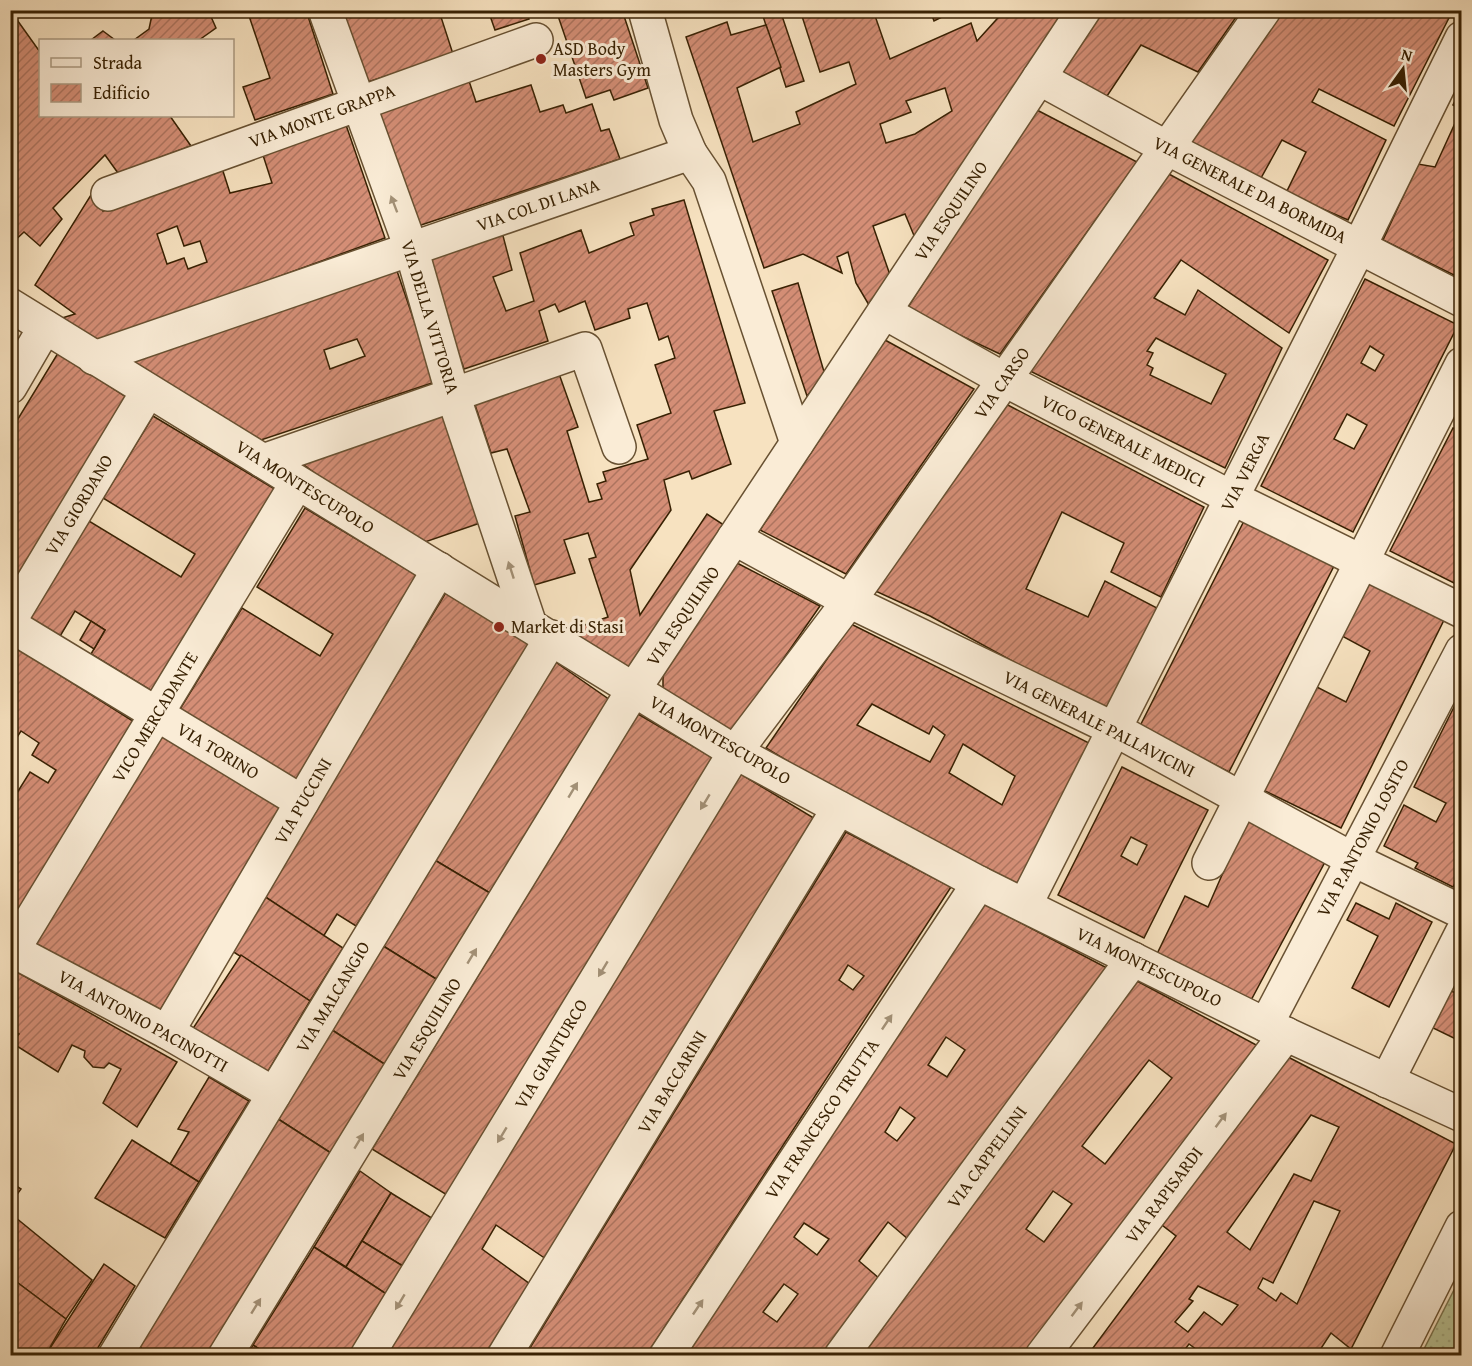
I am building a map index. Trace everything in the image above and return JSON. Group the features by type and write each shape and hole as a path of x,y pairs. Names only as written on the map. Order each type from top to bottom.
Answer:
{"street":[{"name":"VIA DELLA VITTORIA","path":"325,10 356,103 411,248 453,395 541,631"},
{"name":"VIA CARSO","path":"735,752 849,601 1264,10"},
{"path":"647,11 676,120 690,153 709,181 797,443"},
{"name":"VIA ESQUILINO","path":"225,1356 634,689 1082,12"},
{"name":"VIA VERGA","path":"1025,905 1359,246 1461,38"},
{"name":"VIA MONTE GRAPPA","path":"108,194 536,40"},
{"name":"VIA GENERALE DA BORMIDA","path":"1039,78 1167,148 1461,300"},
{"name":"VIA COL DI LANA","path":"94,358 690,153"},
{"name":"VIA MONTESCUPOLO","path":"10,305 735,752 979,883 1276,1030 1461,1115"},
{"name":"VICO GENERALE MEDICI","path":"884,312 1005,380 1232,498 1362,560 1461,611"},
{"path":"10,387 45,327"},
{"path":"263,461 585,348 619,447"},
{"path":"1209,863 1461,364"},
{"name":"VIA GIORDANO","path":"10,622 148,391"},
{"name":"VICO MERCADANTE","path":"12,950 297,483"},
{"name":"VIA GENERALE PALLAVICINI","path":"734,538 849,601 1114,729 1352,859 1461,912"},
{"name":"VIA PUCCINI","path":"167,1032 439,569"},
{"name":"VIA TORINO","path":"10,622 302,802"},
{"name":"VIA MALCANGIO","path":"115,1356 274,1094 541,631"},
{"name":"VIA P.ANTONIO LOSITO","path":"1276,1030 1352,859 1461,651"},
{"name":"VIA GIANTURCO","path":"367,1356 735,752"},
{"name":"VIA BACCARINI","path":"504,1356 839,808"},
{"name":"VIA FRANCESCO TRUTTA","path":"666,1356 979,883"},
{"path":"1387,1081 1461,933"},
{"name":"VIA ANTONIO PACINOTTI","path":"12,950 167,1032 274,1094"},
{"name":"VIA CAPPELLINI","path":"841,1356 1133,959"},
{"name":"VIA RAPISARDI","path":"1042,1356 1276,1030"},
{"path":"1397,1356 1461,1227"}],"green space":[{"path":"1461,1276 1461,1355 1421,1355"}],"building":[{"path":"10,10 39,51 39,117 171,117 191,146 118,173 105,155 53,208 62,219 40,246 24,232 10,245"},
{"path":"153,10 208,10 216,28 200,39 135,39 149,29"},
{"path":"247,10 306,10 333,94 255,120 243,87 270,78"},
{"path":"341,10 450,10 440,14 453,54 365,83"},
{"path":"488,10 526,10 529,19 495,30"},
{"path":"556,10 622,10 648,88 614,100 610,90 586,98"},
{"path":"761,10 780,10 804,81 786,87"},
{"path":"800,10 873,10 890,59 971,23 977,41 1005,10 1063,12 915,238 905,214 873,226 890,275 869,305 856,283 848,252 837,257 842,273 803,254 764,268 686,37 727,22 731,35 766,25 781,67 737,88 753,142 800,124 796,112 856,84 849,62 820,72","holes":["945,88 952,111 915,134 886,143 880,124 911,112 906,101"]},
{"path":"930,10 956,10 934,21"},
{"path":"1102,10 1241,10 1198,72 1141,45 1105,99 1060,76"},
{"path":"1282,10 1453,10 1394,126 1319,89 1312,102 1386,140 1348,220 1286,193 1306,152 1282,140 1261,178 1190,143"},
{"path":"103,31 114,39 92,39"},
{"path":"468,78 476,102 531,85 540,112 563,105 566,113 592,104 601,131 609,129 620,159 415,227 376,109"},
{"path":"1462,86 1462,279 1383,240 1418,164 1435,167 1461,110 1453,105"},
{"path":"1035,109 1137,162 1000,354 906,310"},
{"path":"345,122 385,238 95,343 62,318 75,314 35,285 94,190 103,211 221,165 230,193 272,183 261,149","holes":["177,226 184,246 200,241 207,262 188,269 184,258 167,264 157,234"]},
{"path":"1167,173 1328,260 1289,333 1181,260 1154,298 1185,315 1198,290 1282,348 1225,468 1028,370","holes":["1156,338 1226,374 1211,404 1150,375 1153,368 1147,365 1153,353 1147,351"]},
{"path":"684,200 745,403 714,411 731,464 692,479 689,471 664,480 671,510 630,570 640,615 707,514 730,529 631,669 567,631 608,617 589,559 596,557 588,533 564,540 575,573 534,585 515,516 530,512 507,449 491,453 473,399 558,371 578,427 567,431 589,502 602,499 597,484 606,481 603,472 648,459 637,425 671,413 655,365 675,358 668,336 659,340 647,303 628,309 630,318 595,330 585,301 559,312 555,304 539,311 548,341 464,369 425,257 502,232 512,270 493,277 506,311 534,301 520,253 581,230 589,253 634,235 630,223 654,215 652,209"},
{"path":"396,268 435,382 261,440 129,364 133,356","holes":["357,339 365,356 330,369 324,350"]},
{"path":"1365,279 1458,325 1353,532 1261,486","holes":["1370,346 1384,355 1375,371 1361,363","1347,414 1367,425 1354,449 1334,439"]},
{"path":"798,283 825,375 807,396 772,291"},
{"path":"10,334 19,340 10,352"},
{"path":"885,340 974,389 846,574 760,530"},
{"path":"58,353 128,398 10,589 10,432"},
{"path":"1004,403 1204,507 1161,597 1111,572 1124,543 1062,512 1026,589 1088,617 1105,581 1157,608 1107,713 930,616 871,589"},
{"path":"444,411 483,522 425,542 335,488 300,462"},
{"path":"153,416 278,491 155,693 91,654 105,630 75,611 59,638 29,619 89,521 181,577 195,554 103,498"},
{"path":"1453,428 1462,432 1462,587 1390,551"},
{"path":"305,508 423,579 300,782 180,709 242,608 320,656 333,634 257,587"},
{"path":"1244,521 1334,566 1229,772 1140,726"},
{"path":"737,563 820,606 732,733 663,689 663,675"},
{"path":"1369,583 1444,620 1341,828 1263,790 1315,686 1346,702 1370,651 1342,636"},
{"path":"448,589 533,645 356,926 337,914 323,937 264,896"},
{"path":"91,621 105,630 94,649 80,640"},
{"path":"851,624 1089,743 1018,885 827,785 766,748","holes":["872,704 929,734 933,726 945,735 930,762 857,725","963,744 1015,776 1002,805 949,773"]},
{"path":"11,644 136,723 10,934 10,804 30,772 48,783 56,770 32,755 39,743 21,731 10,748"},
{"path":"554,661 610,700 495,896 433,859"},
{"path":"1462,691 1462,869 1453,887 1415,868 1418,863 1384,846 1404,805 1436,822 1446,803 1414,787"},
{"path":"638,714 715,759 447,1195 372,1149"},
{"path":"162,736 283,809 156,1017 35,943"},
{"path":"1122,767 1208,810 1144,938 1058,895","holes":["1131,837 1147,845 1137,865 1121,856"]},
{"path":"739,773 817,820 546,1259 496,1225 482,1249 530,1284 487,1356 385,1356"},
{"path":"1246,820 1325,862 1249,1004 1156,956 1185,896 1208,907"},
{"path":"846,832 951,887 646,1356 525,1356","holes":["848,965 864,976 853,990 839,980"]},
{"path":"433,859 495,896 441,982 380,944"},
{"path":"264,896 343,948 310,1001 232,951"},
{"path":"983,903 1107,968 909,1240 888,1222 859,1261 880,1279 824,1356 684,1356","holes":["946,1037 965,1050 947,1077 928,1065","900,1107 915,1118 897,1141 885,1132","804,1223 829,1239 817,1255 794,1237","784,1284 798,1294 777,1322 763,1312"]},
{"path":"1356,903 1389,919 1396,903 1432,922 1389,1007 1352,988 1378,936 1347,920"},
{"path":"380,944 441,982 389,1067 329,1028"},
{"path":"241,955 310,1001 267,1073 192,1030"},
{"path":"10,968 177,1062 137,1127 103,1103 121,1069 109,1063 104,1068 93,1067 84,1057 85,1051 72,1045 58,1072 12,1043 19,1034 10,1029"},
{"path":"1137,981 1260,1047 1025,1356 862,1356","holes":["1149,1060 1172,1078 1105,1164 1082,1146","1053,1191 1072,1204 1044,1242 1026,1229"]},
{"path":"1461,989 1462,1042 1431,1027 1449,990 1458,994"},
{"path":"329,1028 389,1067 334,1155 275,1117"},
{"path":"1288,1057 1456,1144 1351,1349 1331,1333 1316,1356 1218,1356 1209,1349 1204,1355 1189,1344 1180,1356 1087,1356 1176,1236 1162,1225","holes":["1311,1115 1339,1127 1311,1181 1294,1174 1250,1250 1227,1232","1314,1201 1340,1211 1297,1304 1281,1293 1276,1301 1258,1288 1263,1278 1273,1283","1198,1286 1238,1305 1222,1325 1204,1312 1188,1332 1175,1322 1193,1301 1189,1299"]},
{"path":"209,1077 249,1101 199,1182 170,1164 189,1132 178,1129"},
{"path":"275,1117 334,1155 210,1356 153,1356 135,1344"},
{"path":"132,1140 199,1182 165,1238 95,1198"},
{"path":"360,1171 391,1193 346,1267 314,1247"},
{"path":"10,1182 21,1189 10,1204"},
{"path":"391,1193 435,1220 406,1268 362,1241"},
{"path":"10,1213 92,1280 66,1319 10,1277"},
{"path":"362,1241 406,1268 388,1295 346,1267"},
{"path":"314,1247 388,1295 351,1356 270,1356 253,1345"},
{"path":"104,1264 135,1286 93,1356 45,1356"},
{"path":"10,1277 66,1319 45,1356 10,1356"},
{"path":"135,1344 153,1356 129,1356"},
{"path":"253,1345 270,1356 246,1356"}],"place":[{"name":"ASD Body Masters Gym","path":"541,59"},
{"name":"Market di Stasi","path":"499,627"}]}
